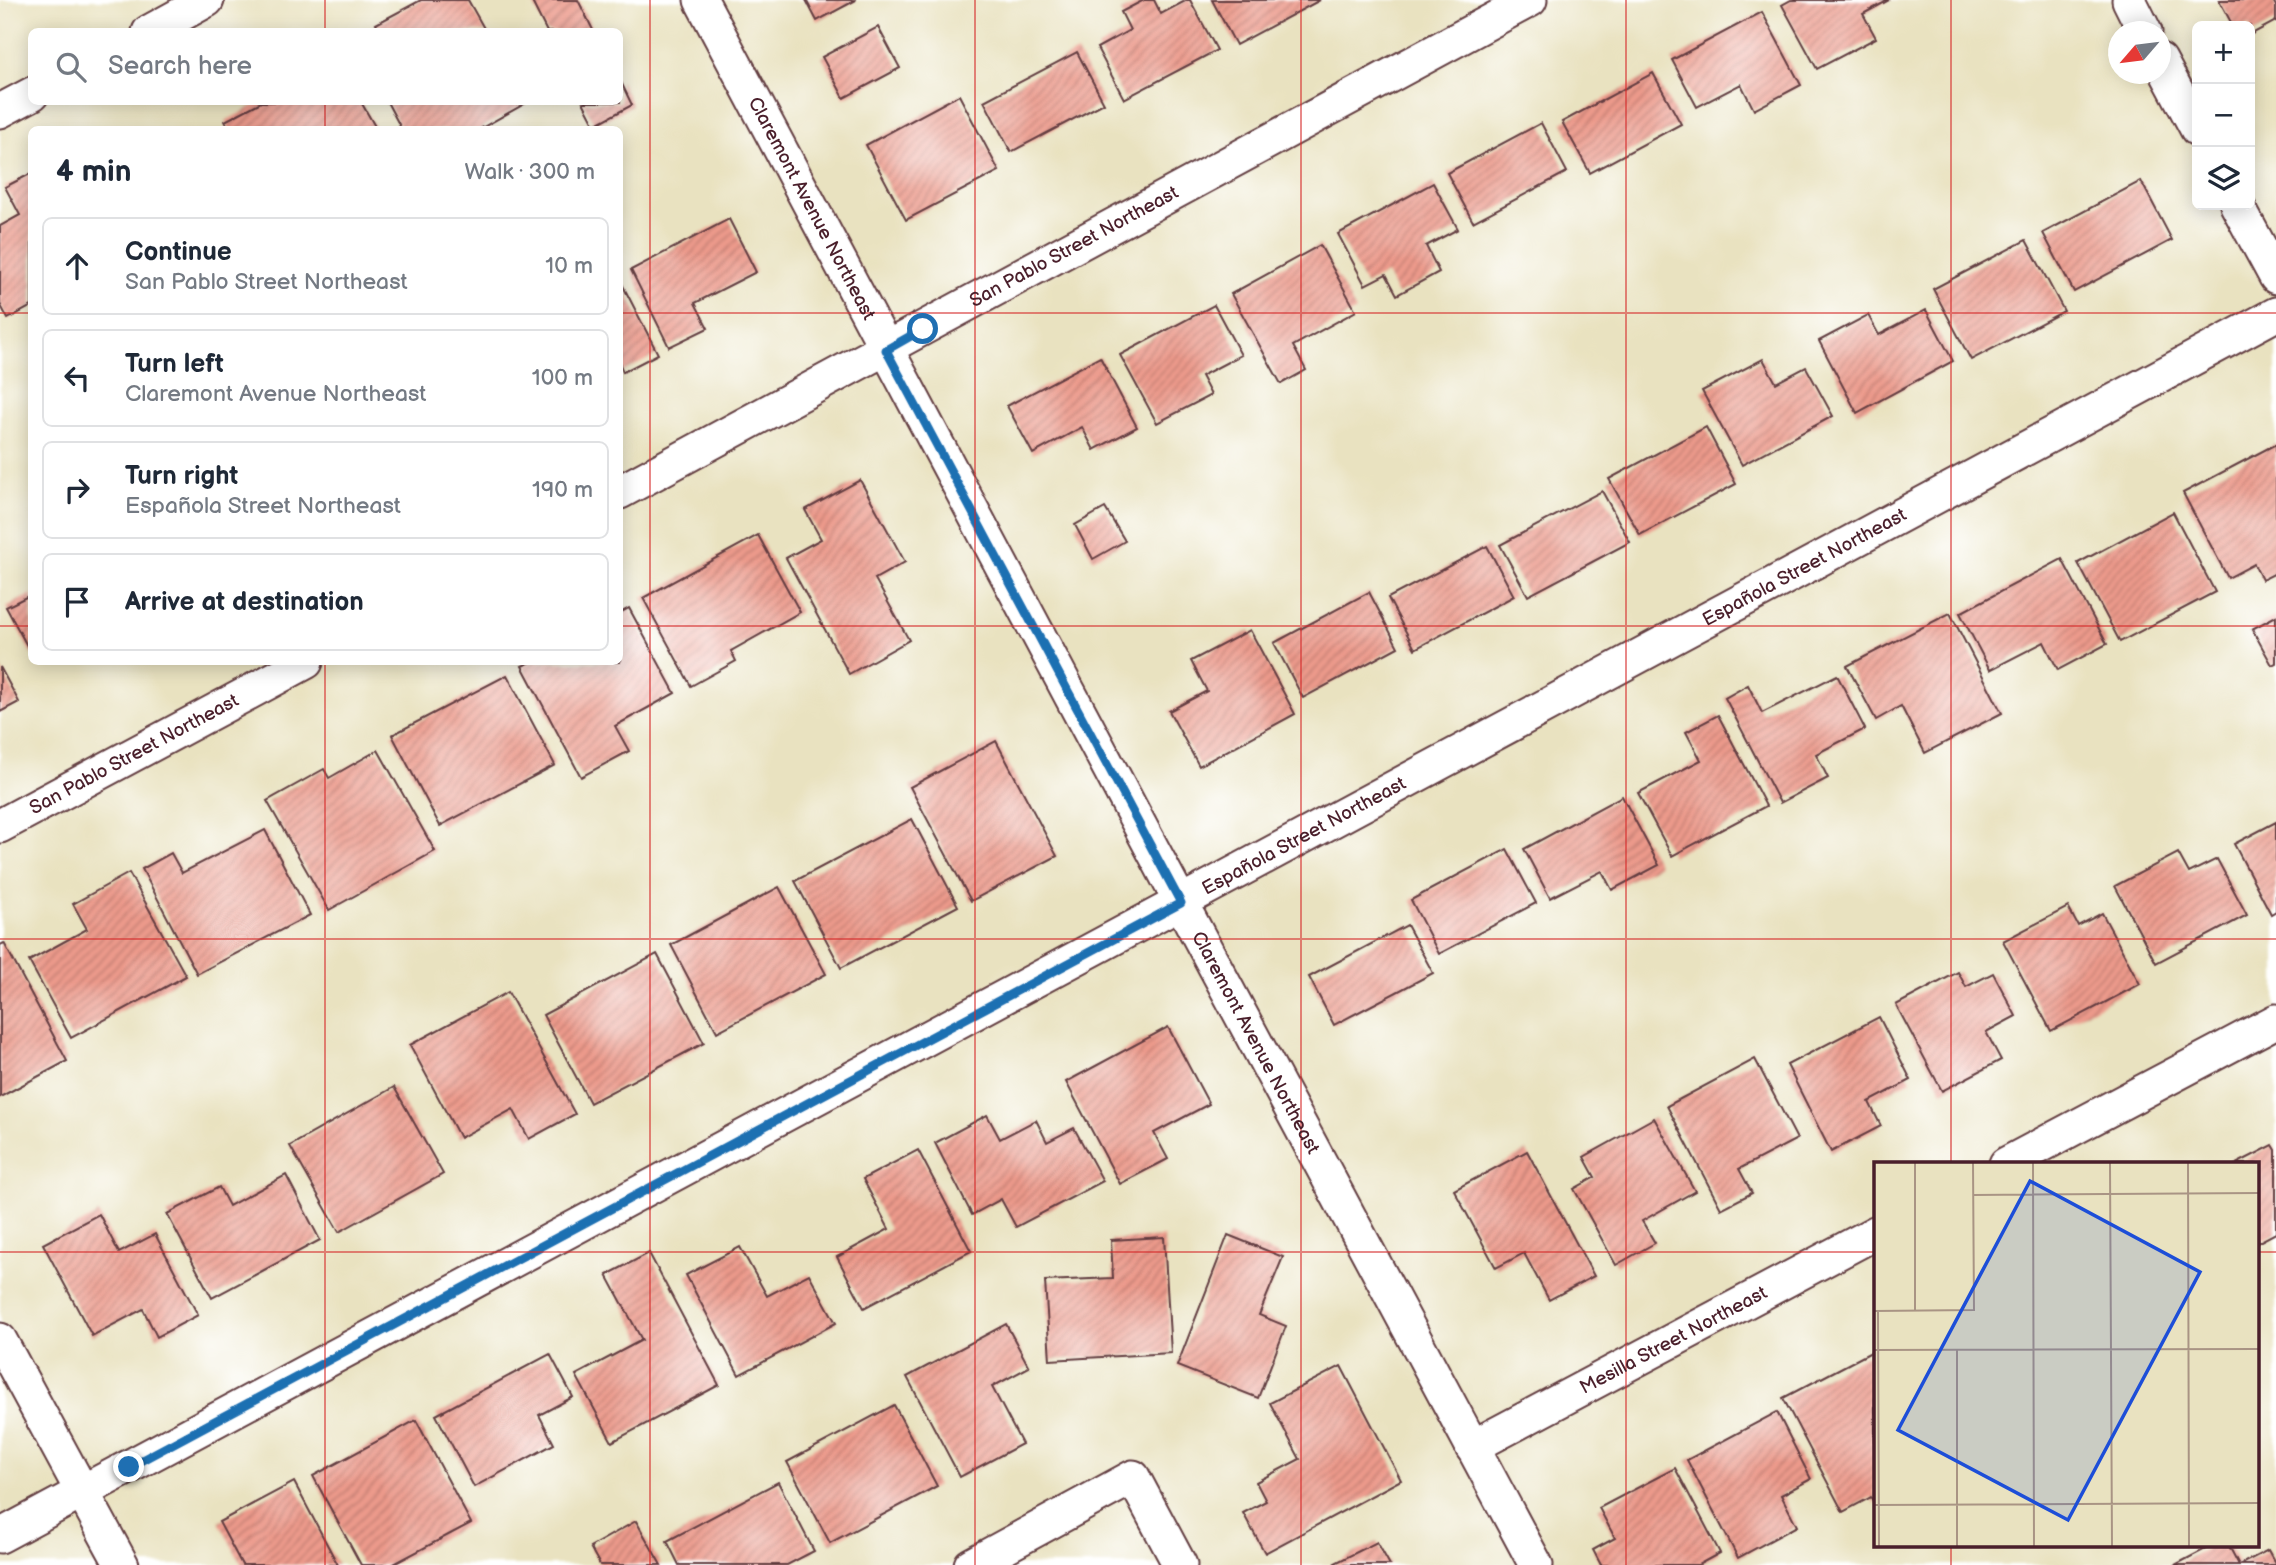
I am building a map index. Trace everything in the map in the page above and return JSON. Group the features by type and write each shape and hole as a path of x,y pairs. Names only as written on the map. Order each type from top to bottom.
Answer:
{"street":[{"path":"156,28 207,0"},
{"name":"Claremont Avenue Northeast","path":"701,0 1536,1565"},
{"name":"San Pablo Street Northeast","path":"623,490 1530,0"},
{"path":"2129,0 2140,21"},
{"path":"2171,79 2192,119"},
{"path":"0,111 28,96"},
{"path":"2241,210 2276,277"},
{"name":"Española Street Northeast","path":"0,1536 2276,314"},
{"name":"San Pablo Street Northeast","path":"0,826 300,665"},
{"path":"2010,1162 2276,1021"},
{"name":"Mesilla Street Northeast","path":"1472,1447 1874,1234"},
{"path":"0,1340 122,1565"},
{"path":"971,1565 1133,1478 1180,1565"}],"building":[{"path":"421,0 468,0 484,28 378,28 376,24"},
{"path":"531,0 578,0 592,28 545,28"},
{"path":"806,0 856,0 817,21"},
{"path":"1144,0 1154,0 1161,14 1190,0 1217,50 1124,99 1097,48 1130,30 1121,12"},
{"path":"1212,0 1320,0 1236,45"},
{"path":"1791,0 1889,0 1863,14 1876,38 1817,69 1782,5"},
{"path":"2219,0 2273,0 2276,6 2276,21 2255,32 2255,21 2230,21"},
{"path":"1762,12 1801,85 1754,110 1741,84 1697,107 1672,60"},
{"path":"878,27 900,68 844,98 822,57"},
{"path":"1077,52 1104,103 1011,152 984,101"},
{"path":"1653,73 1681,124 1590,173 1562,122"},
{"path":"623,86 632,105 595,125 585,105 623,105"},
{"path":"959,95 999,171 906,220 866,145"},
{"path":"255,105 363,105 375,126 228,126 225,121"},
{"path":"389,105 522,105 485,126 400,126"},
{"path":"1541,123 1567,172 1473,222 1447,173"},
{"path":"28,175 28,308 8,319 0,304 0,226 20,215 5,187"},
{"path":"2141,181 2172,240 2074,292 2043,233"},
{"path":"1433,183 1458,229 1426,246 1439,272 1397,295 1386,274 1365,285 1338,234"},
{"path":"729,219 756,272 695,303 708,328 669,347 631,270"},
{"path":"2026,240 2064,311 1971,360 1933,289"},
{"path":"1320,245 1356,311 1293,346 1306,370 1281,384 1231,294"},
{"path":"623,286 658,354 623,372"},
{"path":"1214,305 1241,355 1201,376 1211,395 1157,423 1120,355"},
{"path":"1926,310 1953,361 1857,413 1819,341 1868,315 1879,335"},
{"path":"1100,357 1137,427 1094,450 1082,427 1033,454 1007,406"},
{"path":"1763,359 1776,383 1806,367 1833,416 1742,465 1702,391"},
{"path":"1706,427 1736,484 1640,535 1609,479"},
{"path":"2276,444 2276,573 2262,580 2254,564 2228,578 2183,493"},
{"path":"860,480 905,562 875,579 909,640 849,674 786,558 821,539 805,510"},
{"path":"1602,491 1630,542 1528,596 1500,545"},
{"path":"1105,508 1125,541 1093,559 1075,525"},
{"path":"2173,512 2215,592 2120,642 2078,563"},
{"path":"758,535 800,612 731,651 736,661 691,686 643,598"},
{"path":"1487,546 1514,596 1415,649 1388,598"},
{"path":"2062,559 2107,644 2058,670 2044,642 1990,670 1960,613"},
{"path":"1369,592 1398,647 1303,698 1274,643"},
{"path":"28,596 28,648 6,607"},
{"path":"629,608 675,693 615,726 629,751 581,777 522,666 623,665 623,611"},
{"path":"1950,613 2002,713 1925,753 1901,706 1876,720 1847,666"},
{"path":"2276,616 2276,663 2272,665 2252,629"},
{"path":"1250,630 1295,714 1199,766 1169,711 1207,691 1191,661"},
{"path":"0,667 19,702 0,712"},
{"path":"507,675 555,765 440,826 392,735"},
{"path":"1837,675 1865,729 1816,754 1828,778 1780,803 1725,698 1748,685 1762,713"},
{"path":"1718,715 1766,806 1672,856 1638,793 1701,760 1686,732"},
{"path":"996,741 1057,856 971,901 910,787"},
{"path":"378,750 435,851 329,910 267,801 324,769 329,778"},
{"path":"1622,796 1659,865 1612,890 1602,871 1550,898 1524,849"},
{"path":"912,819 958,906 841,968 795,881"},
{"path":"2276,822 2276,911 2271,914 2234,844"},
{"path":"265,830 310,915 197,974 142,869 171,853 182,873"},
{"path":"1507,849 1536,903 1439,954 1411,900"},
{"path":"2178,853 2189,873 2217,859 2247,915 2156,963 2115,886"},
{"path":"129,873 186,976 71,1038 29,961 87,929 73,904"},
{"path":"779,887 826,974 717,1032 671,945"},
{"path":"2068,907 2078,926 2102,913 2140,984 2051,1031 2003,941"},
{"path":"1407,925 1433,973 1334,1025 1309,977"},
{"path":"4,943 67,1061 0,1097 0,945"},
{"path":"657,954 704,1043 590,1103 543,1015"},
{"path":"1958,972 1966,987 1993,973 2016,1016 1986,1032 2001,1060 1942,1091 1896,1005"},
{"path":"508,992 575,1114 529,1139 513,1109 460,1138 410,1045"},
{"path":"1879,1017 1911,1080 1869,1102 1881,1126 1831,1152 1787,1065"},
{"path":"1168,1027 1209,1104 1154,1133 1168,1159 1120,1184 1066,1082"},
{"path":"1755,1059 1797,1139 1739,1169 1752,1193 1721,1209 1667,1106"},
{"path":"394,1087 443,1174 339,1232 290,1146"},
{"path":"987,1115 1000,1139 1036,1120 1047,1142 1074,1128 1103,1181 1016,1227 1001,1199 972,1215 935,1143"},
{"path":"1654,1118 1695,1191 1642,1221 1655,1243 1616,1265 1574,1189 1595,1177 1584,1157"},
{"path":"2273,1145 2276,1150 2276,1233 2258,1242 2258,1162 2240,1162"},
{"path":"918,1150 971,1251 864,1308 837,1257 889,1229 863,1179"},
{"path":"1527,1151 1594,1276 1549,1300 1524,1253 1496,1268 1454,1190"},
{"path":"286,1175 320,1240 212,1298 167,1214 219,1187 229,1206"},
{"path":"99,1214 119,1253 155,1234 198,1315 157,1337 143,1309 92,1336 43,1244"},
{"path":"1228,1235 1283,1257 1259,1315 1286,1326 1258,1398 1177,1366"},
{"path":"1164,1237 1171,1353 1050,1360 1045,1281 1113,1278 1111,1240"},
{"path":"740,1247 767,1296 809,1274 836,1323 739,1375 686,1275"},
{"path":"649,1253 719,1385 612,1442 576,1375 642,1340 607,1275"},
{"path":"1006,1324 1029,1367 992,1387 1022,1444 960,1477 907,1377"},
{"path":"1874,1351 1874,1503 1871,1497 1843,1512 1783,1398"},
{"path":"550,1354 573,1397 539,1415 554,1444 474,1487 436,1415"},
{"path":"1341,1366 1401,1480 1265,1553 1243,1513 1266,1501 1256,1482 1300,1459 1270,1403"},
{"path":"894,1405 937,1486 830,1543 787,1462"},
{"path":"1777,1412 1811,1479 1781,1495 1797,1526 1738,1558 1687,1460"},
{"path":"416,1420 471,1523 392,1565 361,1565 313,1476"},
{"path":"1675,1468 1720,1553 1698,1565 1601,1565 1593,1550 1615,1538 1599,1508"},
{"path":"294,1482 338,1565 242,1565 219,1522"},
{"path":"778,1482 814,1551 787,1565 679,1565 667,1541"},
{"path":"636,1521 661,1565 600,1565 590,1547"},
{"path":"1377,1542 1390,1565 1335,1563"},
{"path":"2207,1548 2230,1548 2239,1565 2175,1565"},
{"path":"2268,1550 2276,1565 2239,1565"}],"route":[{"path":"129,1467 1181,903 886,350 923,329"}]}
